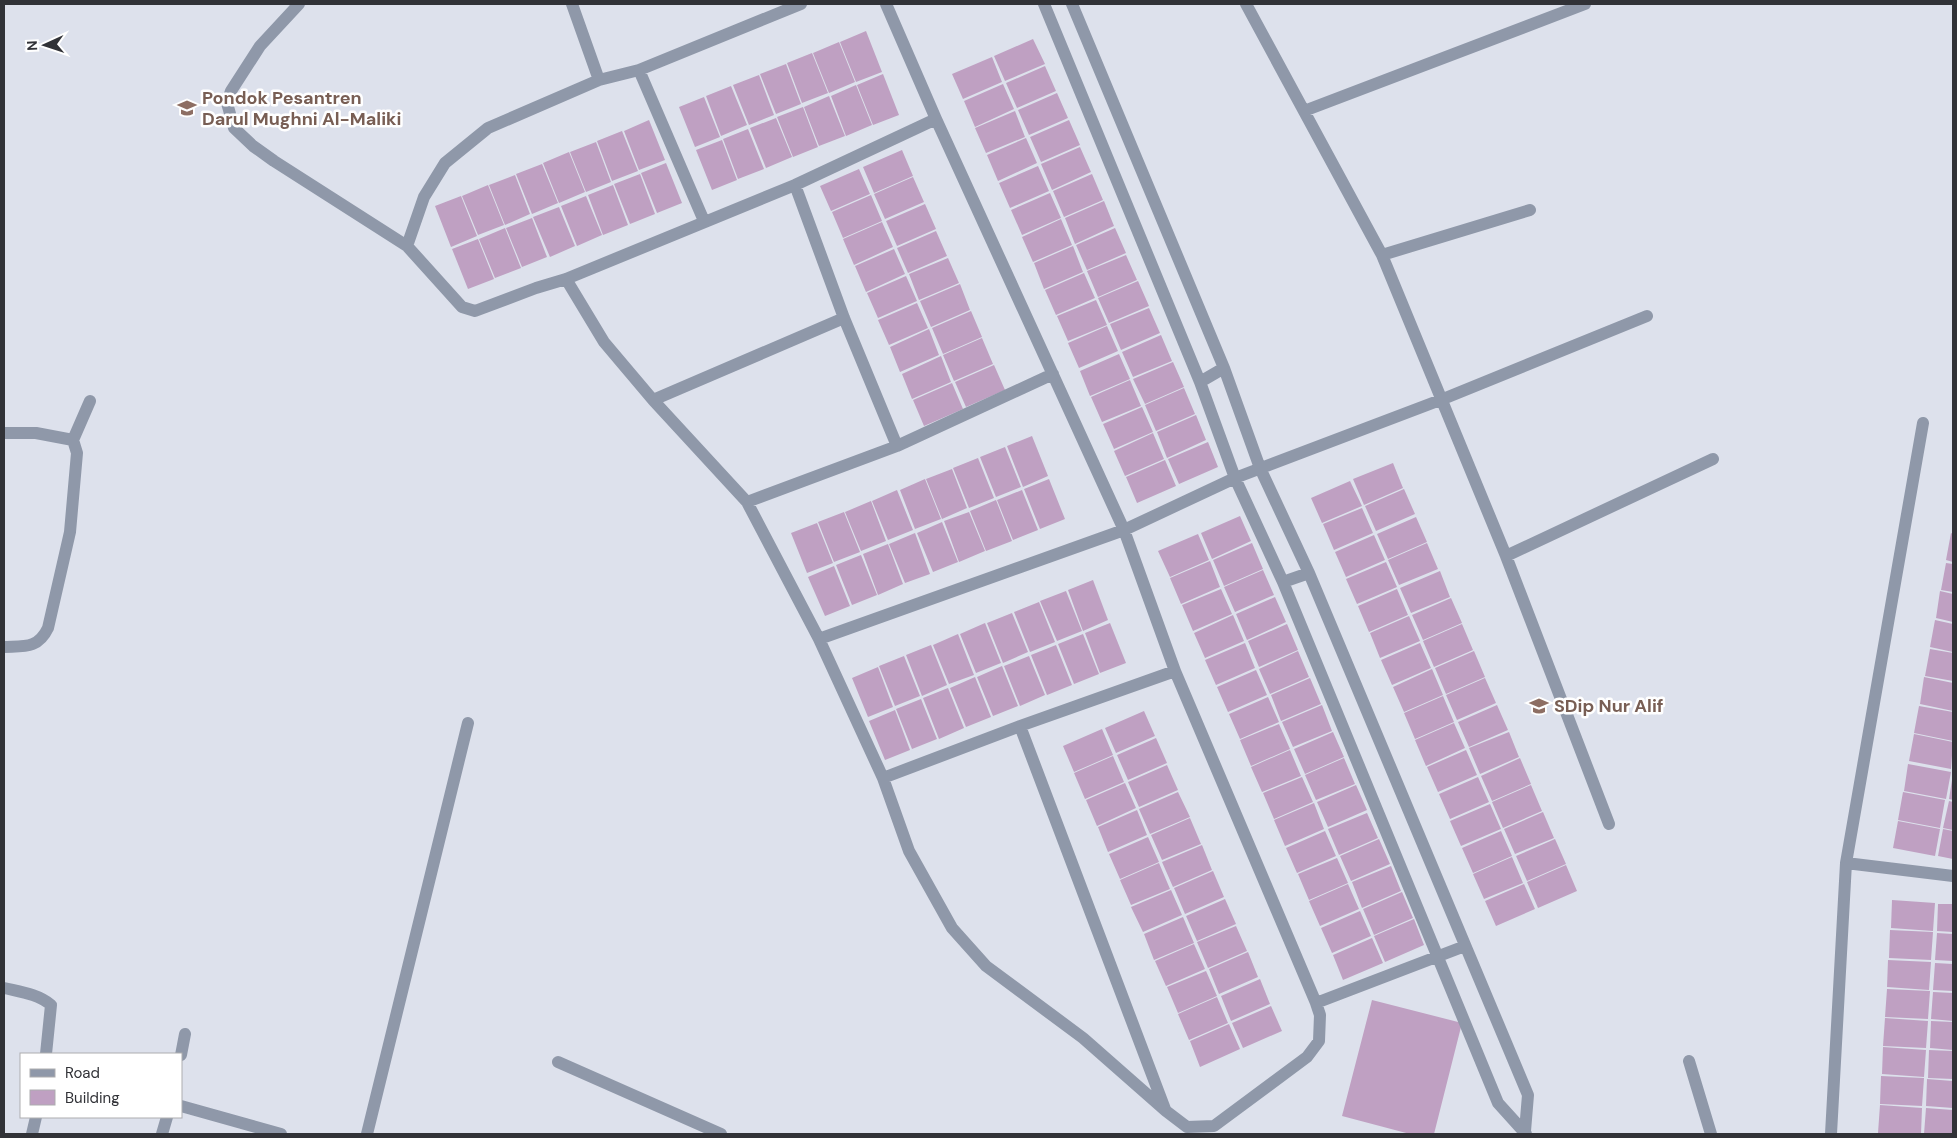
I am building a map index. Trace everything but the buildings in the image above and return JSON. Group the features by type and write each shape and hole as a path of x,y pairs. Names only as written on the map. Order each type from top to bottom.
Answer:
{"street":[{"path":"299,4 260,46 231,92 227,103 234,128 253,146 406,246 462,307 475,311 566,279 795,185 936,119"},
{"path":"572,4 599,80"},
{"path":"406,246 424,197 445,163 488,128 599,80 639,70 801,4"},
{"path":"566,279 604,342 653,400 747,502 819,639 883,778 909,851 952,928 986,966 1083,1038 1187,1127 1214,1126 1307,1057 1319,1040 1320,1015 1316,1003 1175,671 1124,530 936,119 886,4"},
{"path":"1044,4 1200,382 1234,478 1283,582 1498,1103 1526,1133"},
{"path":"1072,4 1224,368 1260,468 1309,572 1528,1095 1526,1133"},
{"path":"1246,4 1382,255 1443,399 1506,556 1609,824"},
{"path":"1304,110 1585,4"},
{"path":"639,70 704,221"},
{"path":"795,185 844,318 897,446"},
{"path":"1382,255 1530,210"},
{"path":"819,639 1124,530 1234,478 1443,399 1647,316"},
{"path":"653,400 844,318"},
{"path":"1200,382 1224,368"},
{"path":"747,502 897,446 1053,374"},
{"path":"4,647 34,644 44,638 48,628 70,532 77,453 73,440 90,401"},
{"path":"1830,1134 1846,863 1922,423"},
{"path":"4,433 36,433 73,440"},
{"path":"1506,556 1713,460"},
{"path":"1283,582 1309,572"},
{"path":"883,778 1020,726 1175,671"},
{"path":"368,1134 468,723"},
{"path":"1020,726 1166,1111"},
{"path":"1846,863 1953,876"},
{"path":"1316,1003 1438,958 1465,946"},
{"path":"4,988 35,995 52,1005 46,1053"},
{"path":"181,1053 185,1034"},
{"path":"1689,1061 1711,1134"},
{"path":"558,1062 721,1134"},
{"path":"182,1106 281,1134"},
{"path":"32,1134 36,1118"},
{"path":"162,1134 167,1118"}],"place":[{"name":"Pondok Pesantren Darul Mughni Al-Maliki","path":"187,108"},
{"name":"SDip Nur Alif","path":"1539,706"}]}
